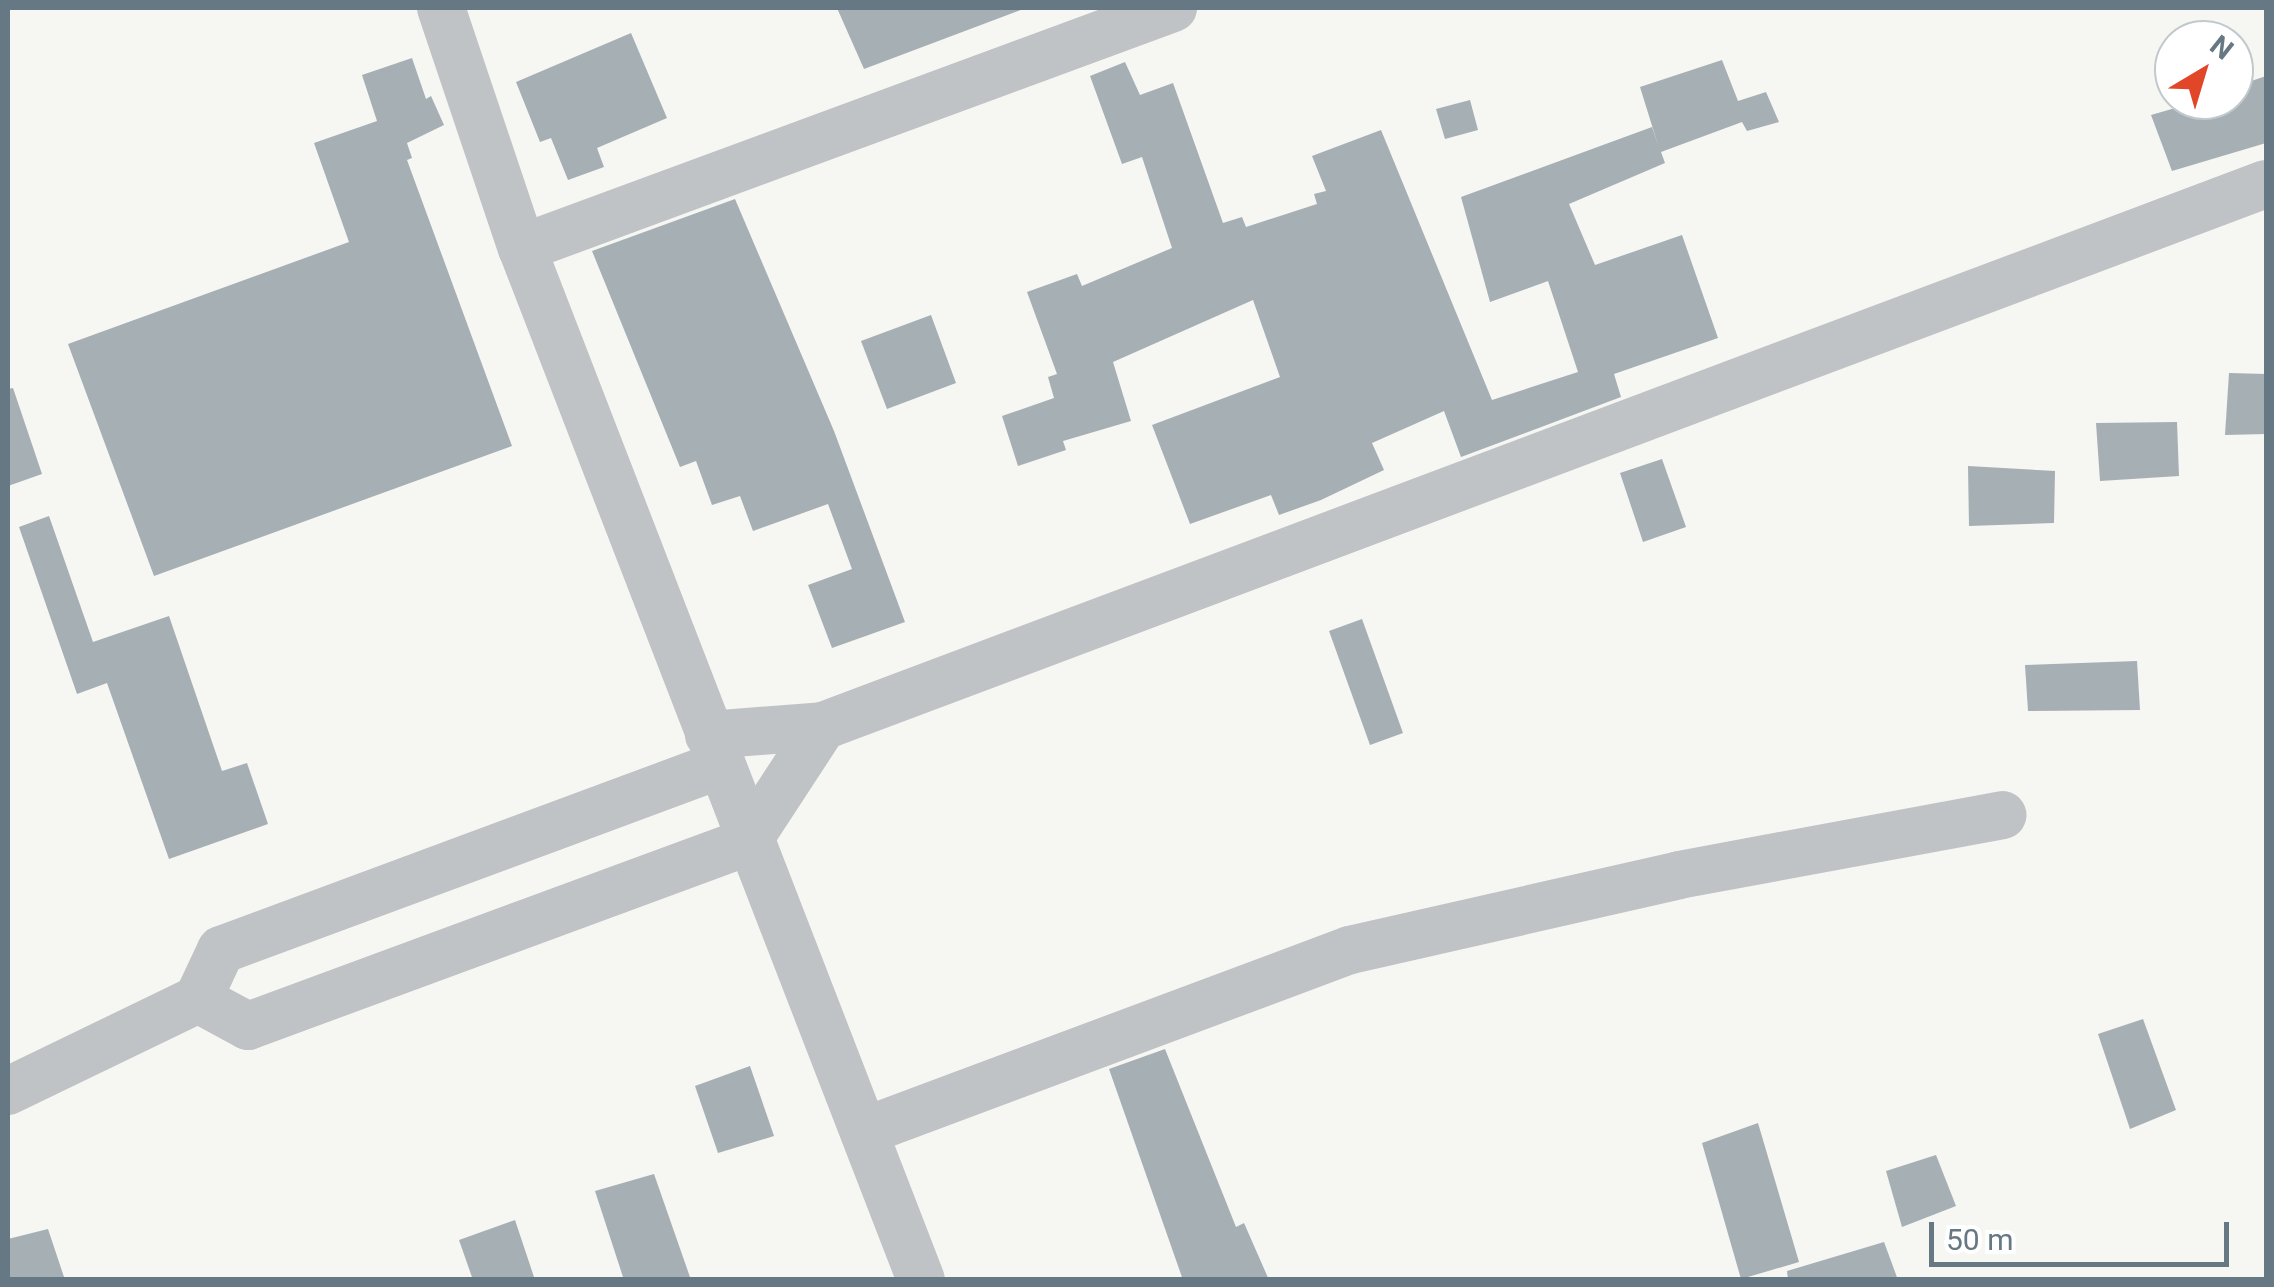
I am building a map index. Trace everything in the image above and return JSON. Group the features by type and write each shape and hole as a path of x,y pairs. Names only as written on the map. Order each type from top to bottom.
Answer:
{"street":[{"path":"441,8 522,248 920,1280"},
{"path":"522,248 1173,8"},
{"path":"8,1091 198,1000 221,950 714,750 823,726 2266,184"},
{"path":"198,1000 248,1026 748,842 823,726"},
{"path":"865,1131 1350,950 1679,875 2002,815"}],"building":[{"path":"837,8 1026,8 864,69"},
{"path":"631,33 667,118 597,148 604,167 568,180 551,138 540,142 516,82"},
{"path":"412,58 426,99 431,96 444,125 407,143 412,158 407,160 512,446 154,576 68,344 349,242 314,143 377,121 362,75"},
{"path":"1722,60 1738,101 1766,92 1779,122 1747,131 1742,122 1661,152 1665,163 1569,204 1595,265 1682,235 1718,338 1614,374 1621,397 1461,457 1444,411 1372,443 1384,470 1321,500 1279,515 1271,495 1190,524 1152,425 1280,377 1253,300 1113,362 1131,421 1063,441 1066,450 1018,466 1002,416 1054,398 1048,377 1057,374 1027,292 1077,274 1082,286 1172,248 1142,157 1122,164 1090,76 1125,62 1140,95 1173,83 1223,223 1242,217 1246,227 1317,204 1314,194 1326,191 1312,156 1381,130 1492,400 1578,372 1548,281 1490,302 1461,197 1652,127 1658,145 1640,87"},
{"path":"2266,76 2266,143 2172,171 2151,115 2154,114 2154,120 2254,120 2254,80"},
{"path":"1470,100 1478,130 1445,139 1436,109"},
{"path":"735,199 834,431 905,622 832,648 808,585 852,569 828,504 753,531 740,496 712,505 696,461 680,467 592,251"},
{"path":"931,315 956,383 887,409 861,341"},
{"path":"2229,373 2266,374 2266,434 2225,435"},
{"path":"13,388 42,474 8,486 8,389"},
{"path":"2177,422 2179,476 2100,481 2096,423"},
{"path":"1662,459 1686,527 1643,542 1620,473"},
{"path":"1968,466 2055,471 2054,523 1969,526"},
{"path":"49,516 93,642 169,616 222,771 247,763 268,824 169,859 107,683 77,694 19,527"},
{"path":"1362,619 1403,733 1370,745 1329,631"},
{"path":"2137,661 2140,710 2028,711 2025,665"},
{"path":"2143,1019 2176,1110 2130,1129 2098,1034"},
{"path":"1165,1049 1236,1227 1244,1223 1269,1280 1183,1280 1109,1069"},
{"path":"750,1066 774,1136 718,1153 695,1086"},
{"path":"1758,1123 1799,1262 1741,1279 1702,1143"},
{"path":"1936,1155 1956,1206 1902,1227 1886,1171"},
{"path":"654,1174 691,1280 624,1280 595,1191"},
{"path":"515,1220 535,1280 473,1280 459,1240"},
{"path":"48,1229 65,1280 8,1280 8,1239"},
{"path":"1884,1242 1898,1280 1788,1280 1787,1271"}]}
